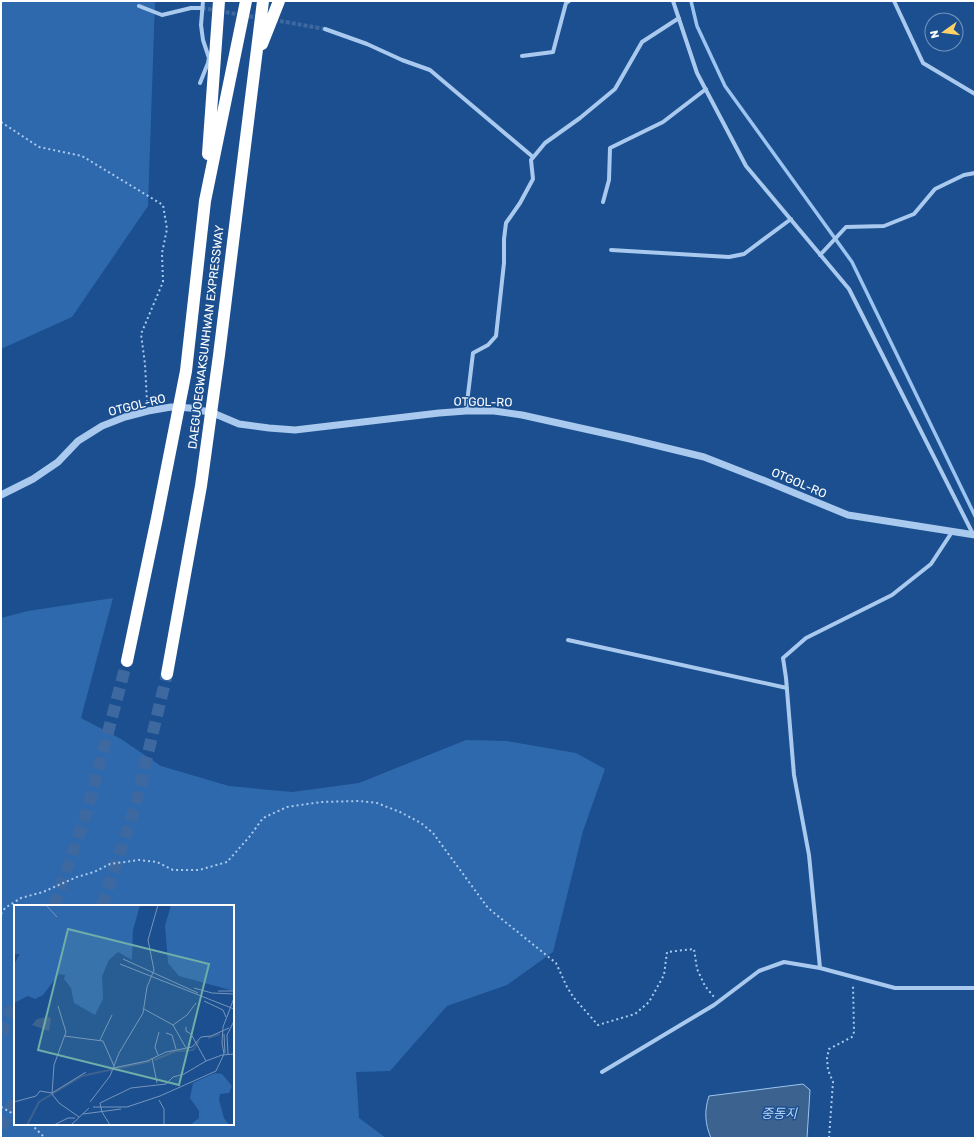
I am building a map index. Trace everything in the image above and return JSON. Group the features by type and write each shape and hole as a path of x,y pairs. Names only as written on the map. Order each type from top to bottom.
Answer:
{"highway":[{"path":"205,201 219,1"},
{"name":"DAEGUOEGWAKSUNHWAN EXPRESSWAY","path":"127,661 186,371 205,201 246,1"},
{"name":"DAEGUOEGWAKSUNHWAN EXPRESSWAY","path":"167,674 201,486 263,1"},
{"path":"255,62 279,1"}],"street":[{"path":"200,83 209,58 202,40 201,25 203,1"},
{"path":"522,56 553,52 566,3 568,1"},
{"path":"673,1 697,72 746,166 849,289 974,535"},
{"path":"894,1 923,63 975,94"},
{"path":"139,6 162,15 191,8 202,8"},
{"path":"466,411 473,353 488,345 496,336 504,263 506,223 520,203 533,179 531,160 545,143 580,118 615,89 642,42 679,18"},
{"path":"324,29 367,44 402,60 430,70 533,157"},
{"path":"603,202 609,180 610,148 663,122 706,88"},
{"path":"820,255 846,227 884,226 914,214 935,189 964,175 975,173"},
{"path":"611,250 729,257 744,254 791,219"},
{"name":"OTGOL-RO","path":"1,495 33,479 58,462 78,441 102,426 125,417 171,407 190,408 213,413 240,424 295,430 439,413 494,411 522,415 630,439 704,458 757,478 848,516 974,535"},
{"path":"820,968 809,855 794,775 783,658 806,638 892,595 931,564 952,532"},
{"path":"568,640 787,688"},
{"path":"602,1072 718,1002 759,971 784,962 820,968 895,988 975,988"}],"path":[{"path":"1,122 39,147 82,156 163,205 166,229 162,253 163,282 141,334 145,364 148,411"},
{"path":"1,914 5,908 21,898 43,892 94,872 110,864 139,860 157,862 174,870 199,870 227,862 250,836 263,818 287,806 321,802 360,801 377,804 400,812 422,823 433,833 488,908 556,963 574,998 598,1025 635,1014 649,1002 664,975 667,952 694,949 697,969 705,986 718,1002"},
{"path":"828,1138 833,1082 828,1070 827,1058 829,1049 852,1037 854,1032 852,976"},
{"path":"1,1107 14,1114"},
{"path":"32,1125 45,1138"}],"shaded area":[{"path":"1,1 155,1 148,206 72,317 1,349"},
{"path":"113,598 81,718 121,739 161,766 229,786 292,792 359,783 466,740 507,741 576,753 605,769 583,831 553,952 507,985 447,1006 390,1071 356,1072 359,1118 386,1138 1,1138 1,618 28,611"}],"water":[{"name":"중동지","path":"803,1084 810,1090 807,1138 711,1138 707,1128 706,1117 706,1107 709,1096"}],"waterway":[{"path":"691,1 697,26 725,86 852,262 975,516"}],"tunnel":[{"path":"202,8 259,18"},
{"path":"274,20 325,29"},
{"path":"54,905 87,811 127,661"},
{"path":"102,905 135,807 167,674"},
{"path":"1,1034 14,1004"},
{"path":"1,1128 14,1102"}]}
